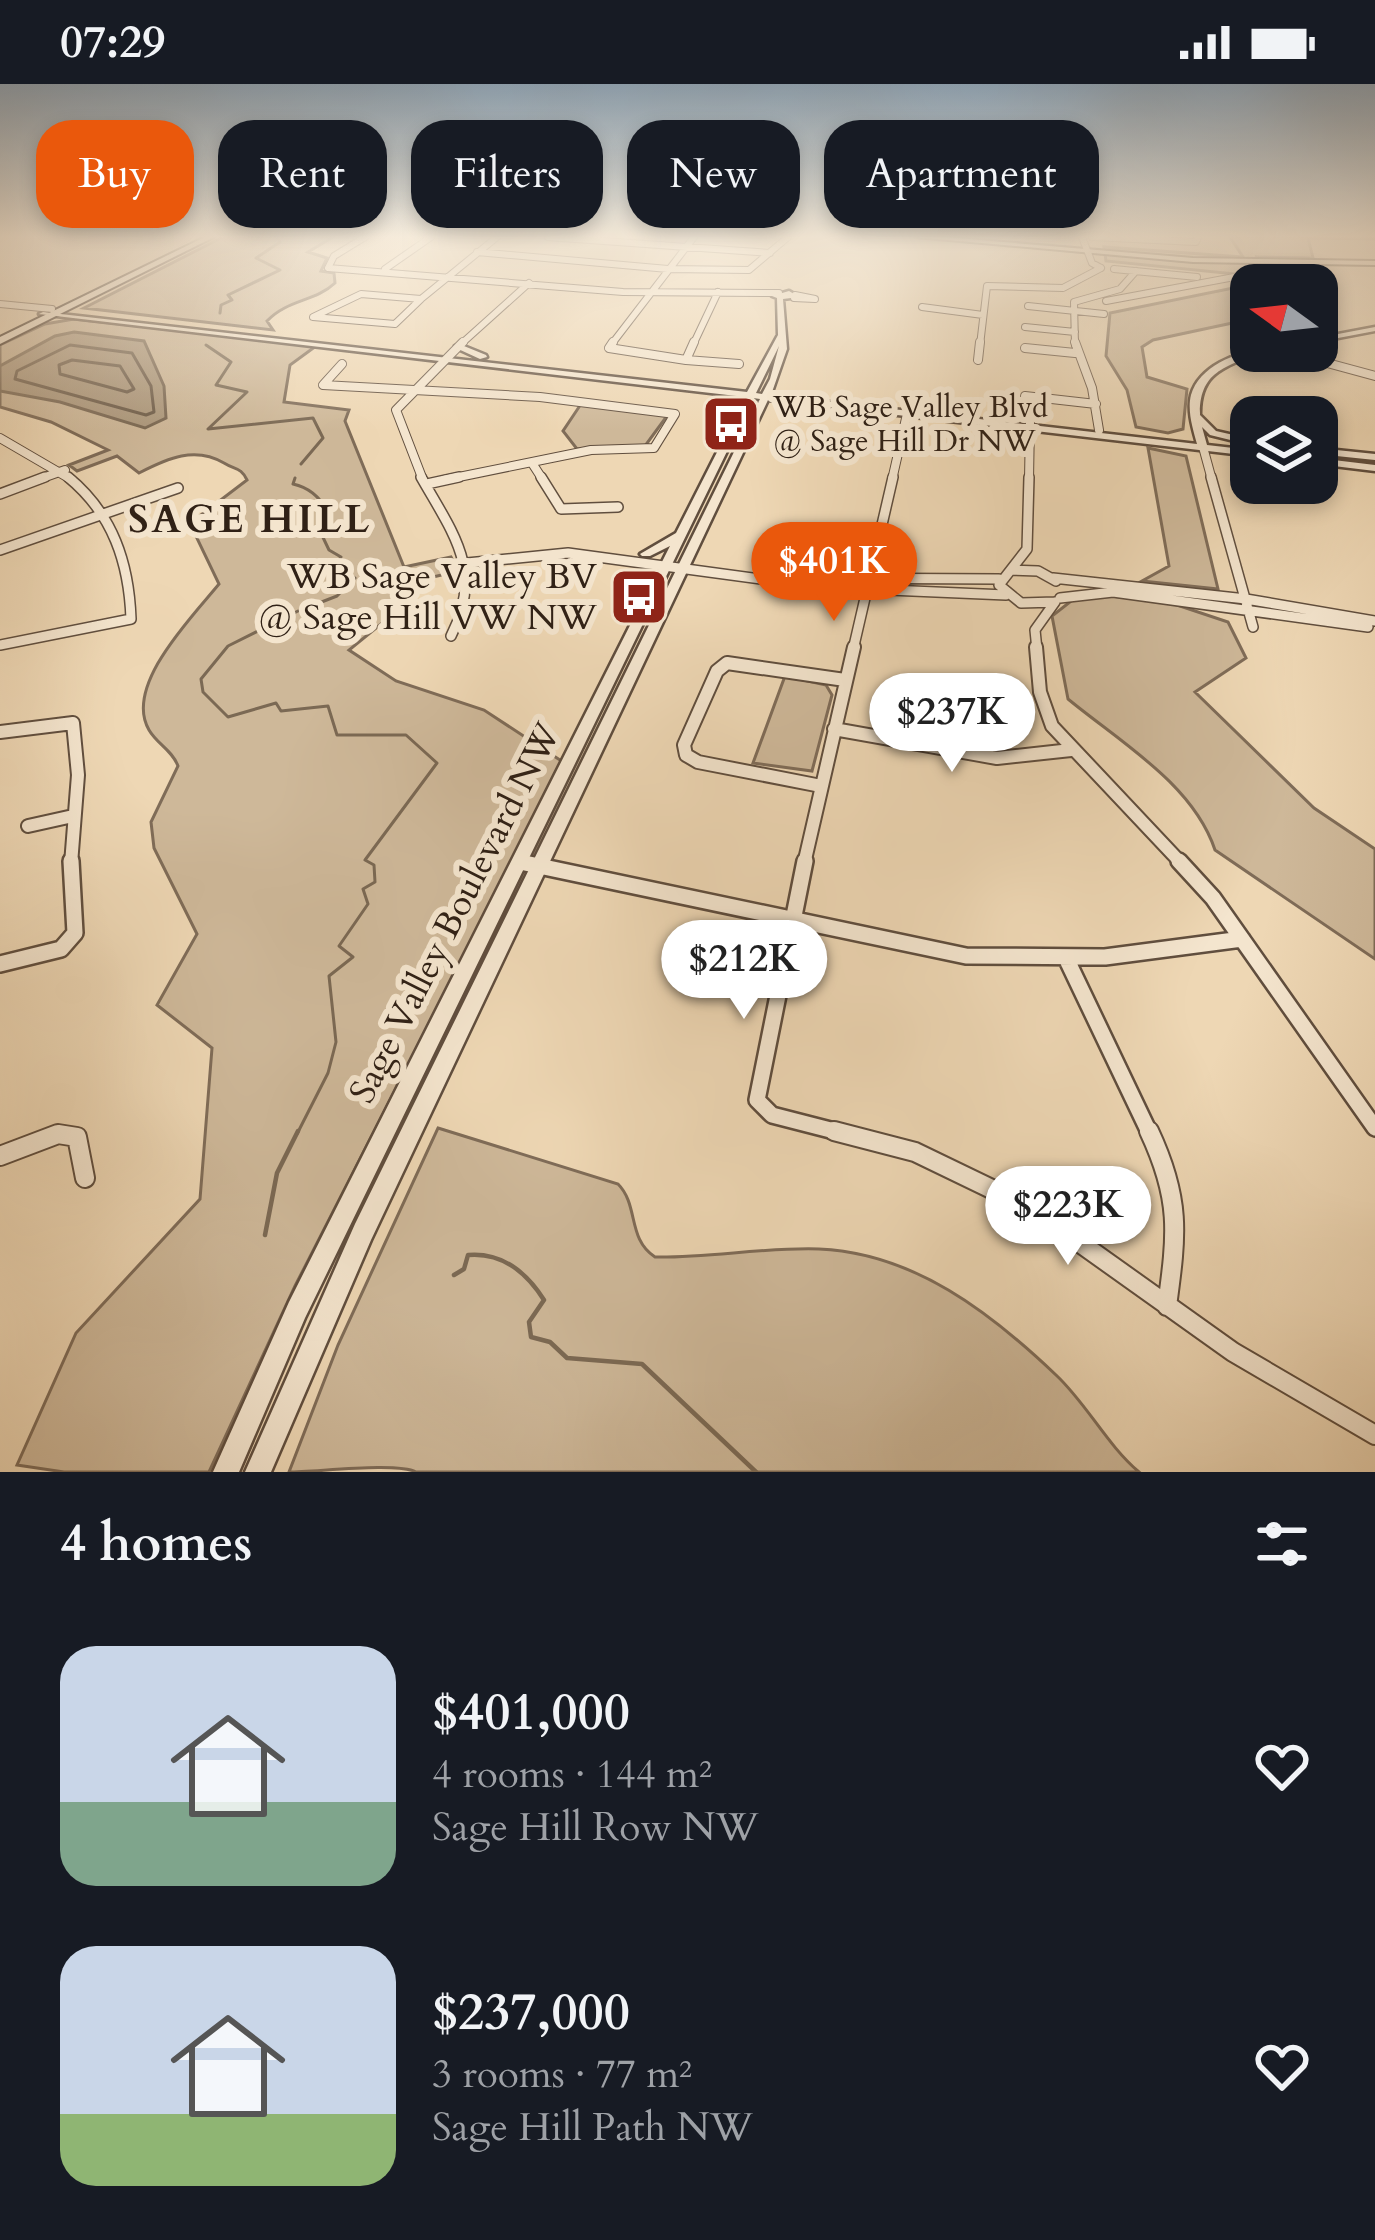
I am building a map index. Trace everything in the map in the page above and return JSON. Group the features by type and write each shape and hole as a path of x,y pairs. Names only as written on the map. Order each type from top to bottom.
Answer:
{"main road":[{"path":"28,327 82,302"},
{"path":"0,338 83,302"},
{"path":"0,338 63,312"}],"street":[{"path":"345,302 313,317 395,324 421,302"},
{"path":"451,636 470,600 465,559 396,416 408,392 510,302"},
{"path":"645,302 609,348 739,364"},
{"path":"686,360 713,302"},
{"name":"Sage Valley Boulevard NW","path":"676,563 682,535 752,402 767,394 774,379 783,349 780,334 785,302"},
{"path":"978,360 985,302"},
{"path":"1075,302 1075,353 1096,404 1099,430"},
{"path":"0,306 446,357 663,385 752,402 849,404 1030,430 1230,446"},
{"path":"1028,306 1104,314"},
{"path":"922,307 983,315"},
{"path":"63,312 413,356 730,387 752,402"},
{"path":"1025,327 1075,332"},
{"path":"1338,336 1375,329"},
{"path":"752,402 780,334"},
{"path":"459,346 497,361"},
{"path":"1025,348 1075,353"},
{"path":"413,356 434,369"},
{"path":"342,364 323,386 515,395 674,414 654,448 591,450 427,484"},
{"path":"1162,436 1188,434 1191,408 1210,373 1230,364"},
{"path":"1338,366 1375,376"},
{"path":"730,387 760,375"},
{"path":"774,379 793,391 906,420 1099,430 1201,444"},
{"path":"752,402 767,394 828,398"},
{"path":"767,394 790,400"},
{"path":"504,414 515,395"},
{"path":"1024,396 1096,404"},
{"name":"Sage Valley Boulevard NW","path":"259,1472 530,864 752,402"},
{"path":"1191,408 1253,627"},
{"path":"1191,408 1213,433 1230,440"},
{"path":"906,420 755,1090 764,1109 954,1167 1031,1208 1233,1352 1375,1435"},
{"path":"867,586 999,580 1012,570 1027,549 1030,430"},
{"path":"0,438 65,470 101,512 133,584 131,619 0,645"},
{"path":"1147,441 1191,452 1208,463"},
{"path":"1208,463 1216,454 1230,452"},
{"path":"1338,458 1375,465"},
{"path":"1338,461 1375,465"},
{"path":"532,463 561,509 618,507"},
{"path":"0,494 65,470"},
{"path":"0,550 178,488"},
{"path":"646,554 682,535"},
{"path":"465,559 546,545 646,554 676,563"},
{"path":"1027,549 1062,588 1035,630"},
{"path":"465,559 568,553 1009,597 1030,605 1113,592 1247,605"},
{"path":"1012,570 1375,625"},
{"path":"999,580 1035,630 1042,705 1071,750 1213,898 1375,1128"},
{"path":"821,786 693,760 684,745 717,671 727,663 845,680"},
{"path":"0,732 73,723 80,783 68,870 75,933 61,950 0,964"},
{"path":"834,729 997,758 1071,750"},
{"path":"28,826 73,816"},
{"path":"530,864 950,955 1067,960 1242,939"},
{"name":"Sage Valley Boulevard NW","path":"226,1472 297,1310 530,864"},
{"path":"1067,960 1171,1178 1178,1227 1167,1306"},
{"path":"0,1156 58,1134 77,1137 85,1178"}],"shaded area":[{"path":"96,302 298,302 267,321 273,330 84,308"},
{"path":"1165,302 1230,302 1230,324 1153,340 1142,347 1147,377 1187,389 1183,429 1168,433 1136,427 1127,390 1106,356 1110,313"},
{"path":"74,319 316,346 290,365 284,402 349,410 345,421 404,567 451,557 459,571 407,583 408,602 349,650 396,681 484,710 563,762 295,1286 209,1472 64,1472 17,1465 76,1333 200,1199 212,1048 157,1005 197,934 154,848 151,822 178,766 149,730 143,712 145,693 164,653 219,584 193,530 197,518 247,480 237,469 203,455 171,459 139,473 117,456 77,471 69,465 108,450 51,422 0,407 0,345 45,324"},
{"path":"581,404 667,416 645,446 577,449 563,431"},
{"path":"1148,448 1186,456 1218,589 1142,581 1169,566"},
{"path":"1092,594 1168,602 1228,622 1246,658 1195,692 1314,808 1375,849 1375,959 1215,850 1204,826 1173,785 1068,699 1052,616 1075,598"},
{"path":"785,676 826,685 832,695 812,771 753,763"},
{"path":"438,1128 618,1184 629,1202 640,1241 655,1257 819,1249 854,1253 919,1274 977,1309 1031,1352 1067,1386 1139,1472 416,1472 375,1468 289,1472 338,1345"}],"water":[{"path":"74,332 144,341 164,386 166,418 145,428 60,402 0,391 0,366 55,336"}],"waterway":[{"path":"220,313 221,305 228,302"},
{"path":"206,345 231,362 216,385 247,392 208,429 313,418 323,438 301,464"},
{"path":"295,478 293,484 315,495 329,515 319,529 329,550 341,557 335,566 355,578 337,596 319,603"},
{"path":"297,1134 328,1073 336,1042 329,976 353,957 339,946 368,904 363,889 375,882 374,865 365,860 437,763 406,735 337,735 328,706 281,711 276,703 228,717 203,692 201,679 228,646 298,611"},
{"path":"265,1235 277,1173 298,1131"},
{"path":"454,1275 464,1269 468,1255 492,1257 512,1266 544,1300 529,1322 531,1337 550,1342 567,1358 642,1364 756,1472"}],"place":[{"name":"WB Sage Valley Blvd @ Sage Hill Dr NW","path":"731,424"},
{"name":"WB Sage Valley BV @ Sage Hill VW NW","path":"639,597"}],"district":[{"name":"SAGE HILL","path":"250,519"}]}
